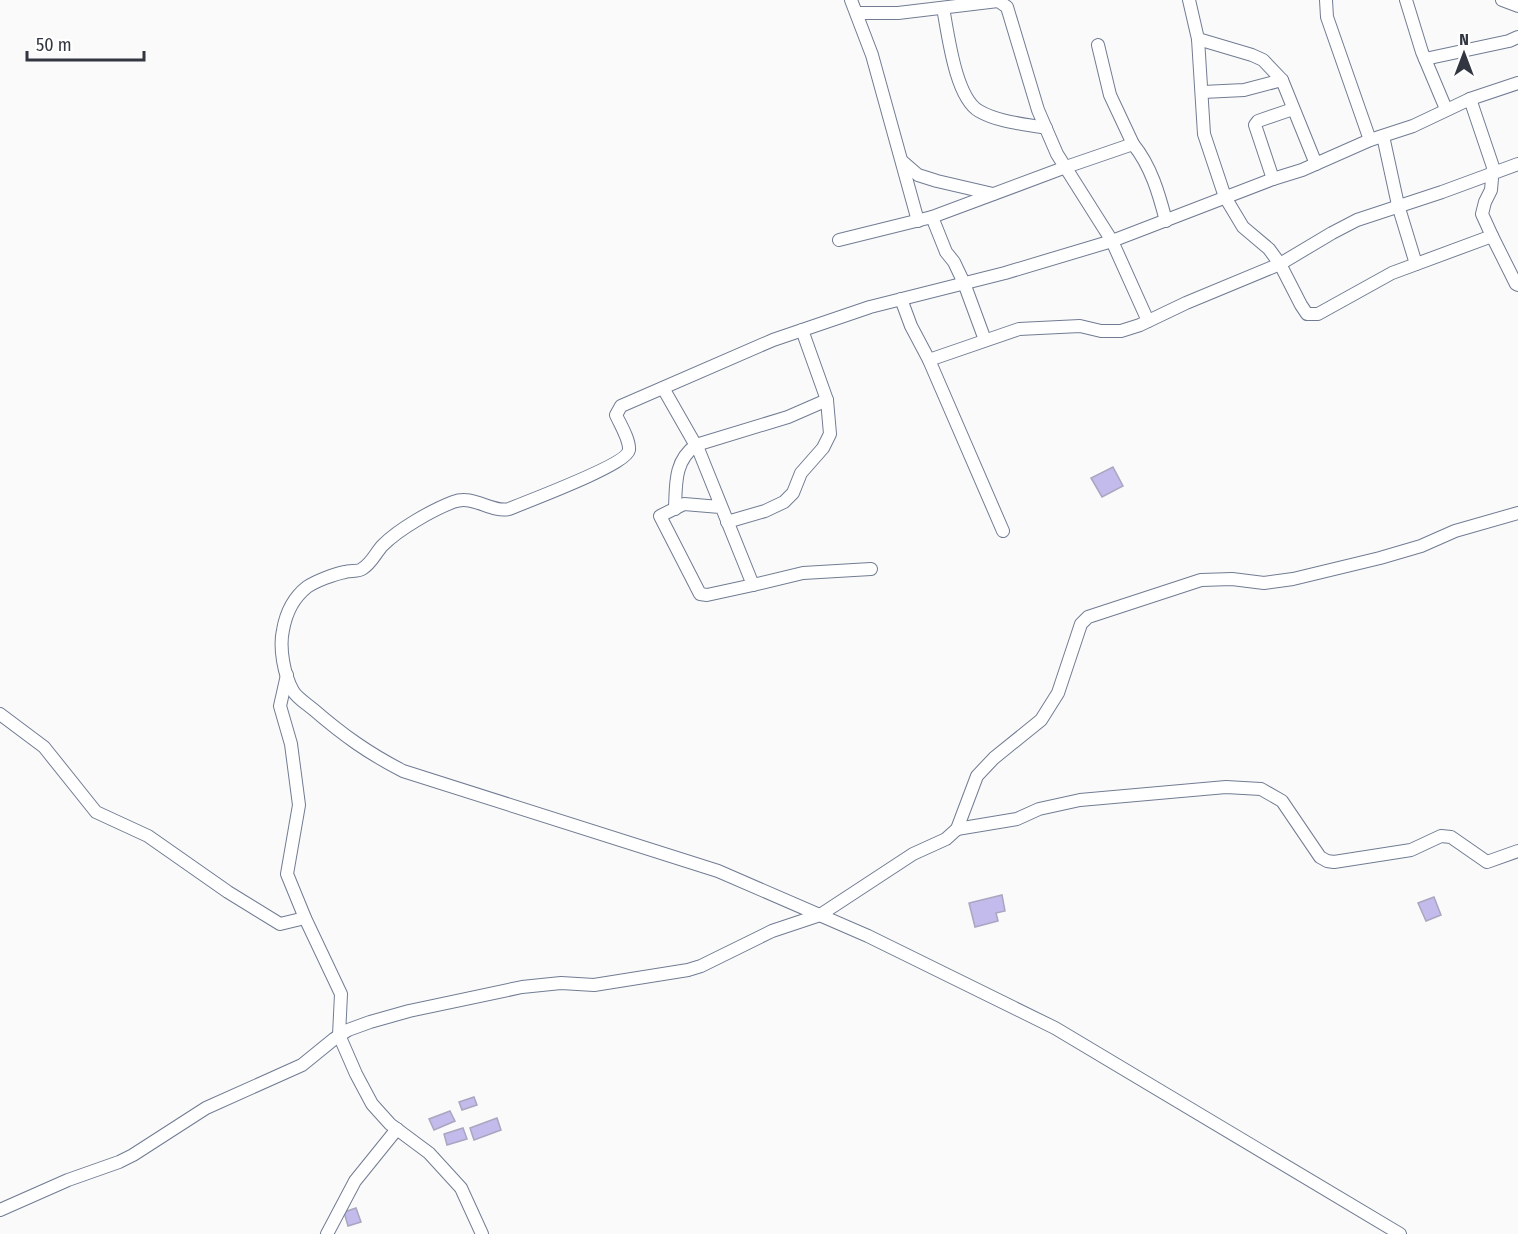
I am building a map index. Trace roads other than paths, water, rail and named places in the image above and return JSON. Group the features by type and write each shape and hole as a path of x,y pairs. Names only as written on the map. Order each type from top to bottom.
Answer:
{"street":[{"path":"851,0 872,55 918,221"},
{"path":"857,13 898,13 998,0 1007,7 1020,56 1057,154 1112,241 1148,321"},
{"path":"1189,0 1198,39 1204,134 1225,197 1243,227 1269,249 1280,264 1307,314 1318,314 1392,273 1492,236"},
{"path":"1326,0 1327,17 1370,140"},
{"path":"1406,0 1425,59 1446,108"},
{"path":"1502,0 1518,6"},
{"path":"943,8 956,71 966,97 977,110 1001,120 1046,128"},
{"path":"1425,59 1509,41 1518,37"},
{"path":"1198,39 1263,60 1282,80 1316,164"},
{"path":"1098,45 1110,95 1133,144 1143,156 1157,189 1166,221"},
{"path":"1203,92 1244,90 1282,80"},
{"path":"1400,1234 1055,1028 868,936 718,871 403,771 369,754 294,693 287,675 281,638 292,603 308,586 344,572 361,570 383,545 421,518 455,501 469,500 499,510 509,509 592,475 625,457 629,452 628,445 616,415 621,406 718,362 870,307 1064,257 1112,241 1316,164 1370,140 1413,126 1446,108 1518,84"},
{"path":"1470,99 1494,167 1491,190 1482,214 1518,285"},
{"path":"1273,179 1256,125 1258,121 1293,109"},
{"path":"1383,136 1398,205 1416,264"},
{"path":"839,240 932,218 1133,144"},
{"path":"903,162 918,175 993,194"},
{"path":"929,360 1019,328 1080,327 1101,331 1121,331 1280,264 1332,232 1357,220 1518,164"},
{"path":"932,218 946,252 954,262 964,283 972,311 985,340"},
{"path":"901,299 1003,531"},
{"path":"727,522 765,511 784,502 793,493 801,473 823,448 830,434 827,400 802,330"},
{"path":"663,388 696,445 753,585"},
{"path":"675,509 676,471 687,451 696,445 788,417 827,400"},
{"path":"720,507 684,504 660,516 700,594 707,595 803,573 871,569"},
{"path":"0,1210 68,1180 134,1155 206,1108 302,1065 339,1035 370,1022 409,1011 522,987 561,983 594,985 688,970 701,966 772,931 820,915 913,854 946,839 957,829 977,776 994,758 1041,720 1058,693 1081,624 1088,616 1201,580 1232,579 1264,583 1293,579 1421,546 1455,531 1518,513"},
{"path":"287,675 280,706 291,744 299,805 287,874 341,994 339,1035 372,1104 397,1129 429,1153 461,1188 482,1234"},
{"path":"0,714 44,747 96,812 148,836 228,892 280,924 305,918"},
{"path":"957,829 1017,819 1039,809 1080,800 1226,786 1261,789 1282,801 1320,856 1327,861 1334,862 1411,850 1441,836 1451,837 1487,862 1518,851"},
{"path":"327,1234 355,1181 397,1129"}]}
